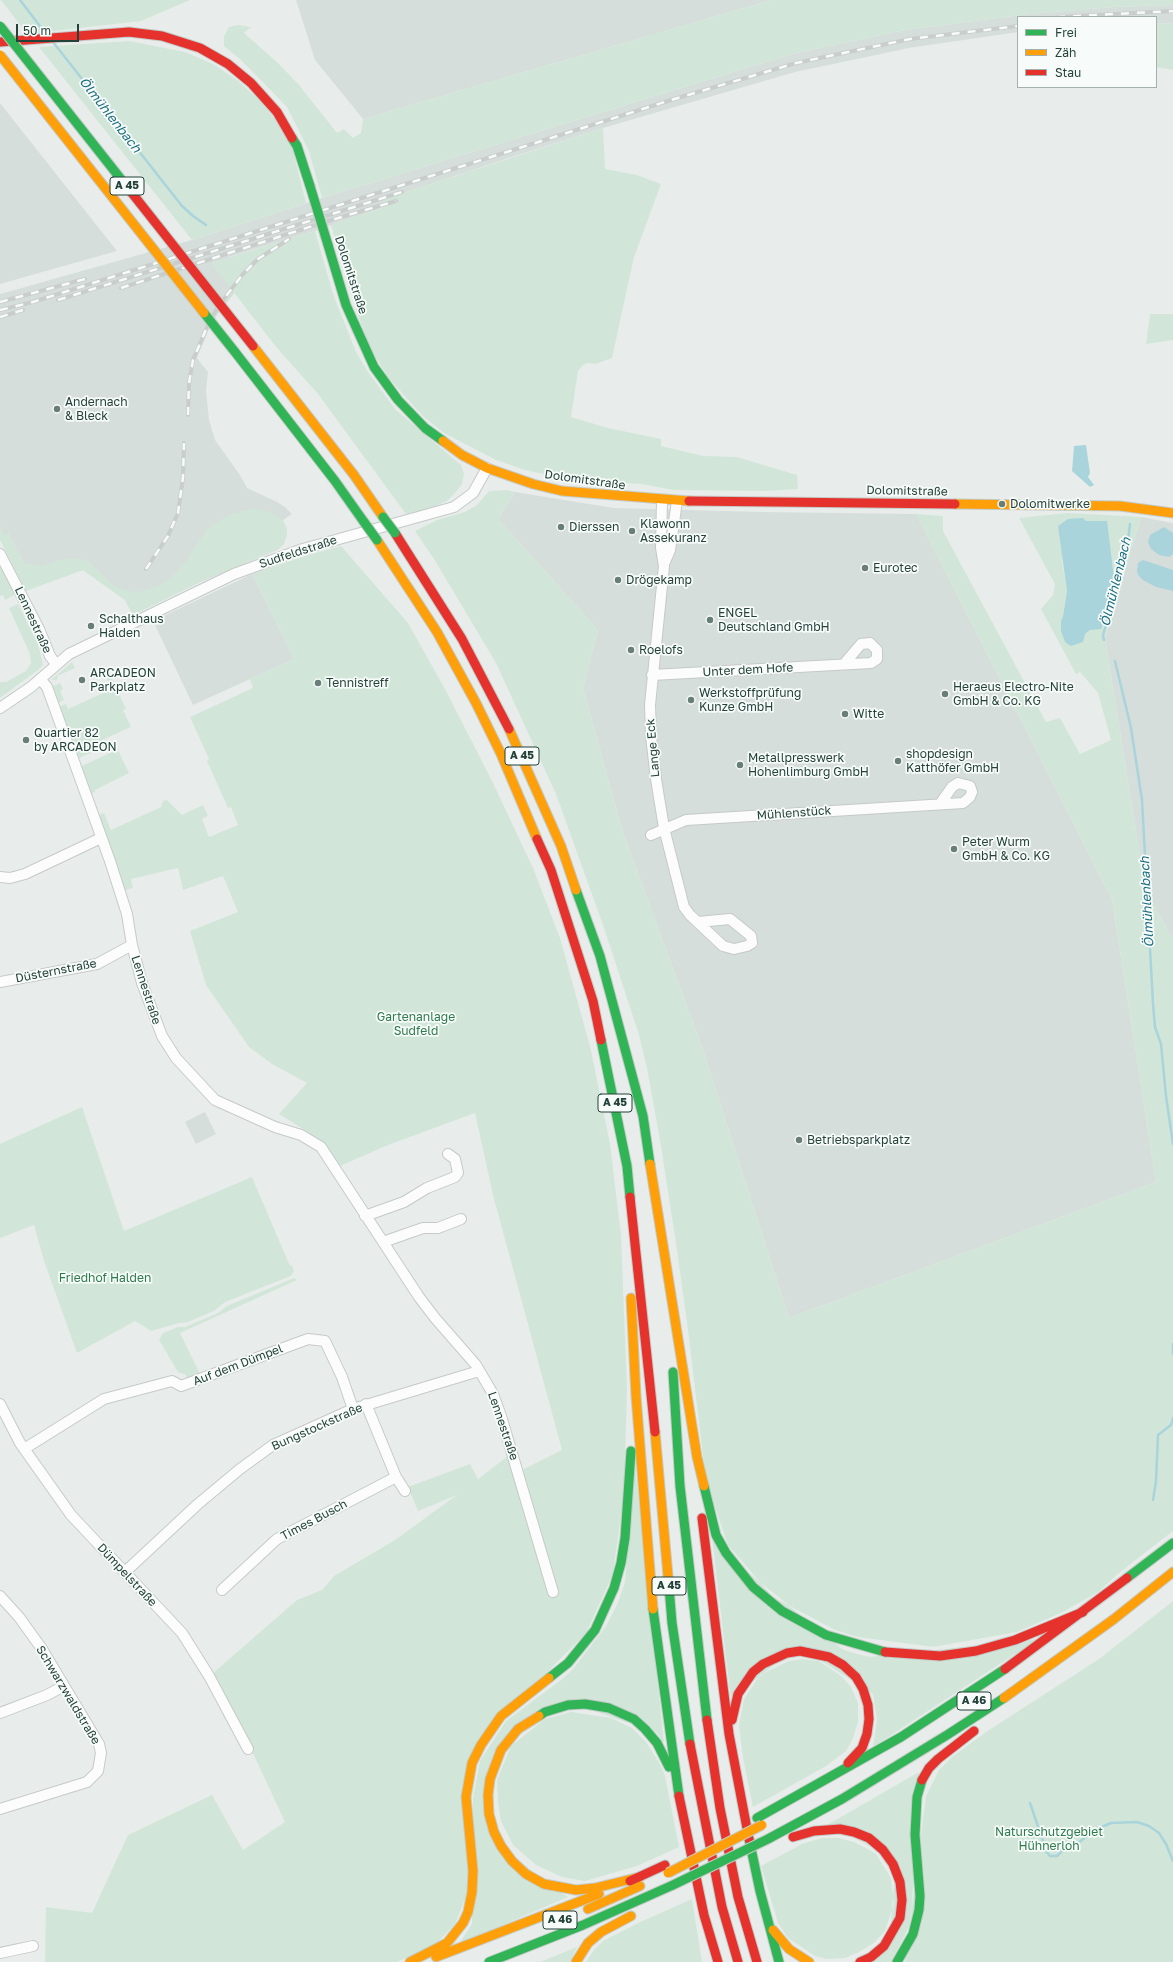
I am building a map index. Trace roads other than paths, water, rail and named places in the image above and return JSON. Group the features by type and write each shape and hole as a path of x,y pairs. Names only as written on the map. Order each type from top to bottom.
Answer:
{"main road":[{"name":"A 45","path":"0,26 349,469 395,533 431,588 477,665 513,737 561,846 600,956 643,1116 666,1270 680,1486 702,1687 721,1815 738,1897 757,1962"},
{"name":"Dolomitstraße","path":"0,42 142,32 180,40 214,55 251,83 277,112 297,146 346,305 374,367 389,389 412,416 425,428 462,455 487,468 533,484 562,490 611,496 677,501 1112,506 1173,513"},
{"name":"A 45","path":"0,55 235,352 335,481 377,540 437,632 476,703 527,811 551,870 593,1001 627,1166 646,1336 672,1623 693,1765 703,1818 722,1907 738,1962"},
{"path":"631,1205 630,1280 636,1396 651,1588 676,1782 704,1915 718,1962"},
{"path":"666,1270 697,1457 716,1535 726,1553 753,1588 782,1611 826,1635 883,1652 911,1655 940,1656 976,1651 1015,1640 1083,1612"},
{"path":"410,1962 436,1950 447,1943 463,1923 468,1912 472,1892 473,1871 466,1797 472,1763 481,1744 501,1716 554,1675 581,1648 595,1630 614,1588 621,1563 625,1538 636,1396"},
{"path":"697,1457 701,1510 729,1734 739,1794 767,1920 779,1962"},
{"path":"788,1800 901,1737 1018,1660 1173,1543"},
{"name":"A 46","path":"489,1962 673,1892 768,1838 842,1799 947,1735 1024,1684 1114,1619 1173,1572"},
{"path":"897,1962 913,1934 918,1916 920,1896 915,1835 915,1814 917,1797 923,1778 938,1758 987,1721 1100,1641 1173,1584"},
{"path":"729,1734 734,1709 742,1688 753,1672 763,1664 787,1653 800,1651 816,1653 829,1657 843,1664 856,1677 863,1689 868,1705 869,1719 867,1734 862,1748 846,1764 788,1800 760,1821"},
{"path":"666,1869 595,1888 576,1890 544,1884 526,1874 512,1862 500,1846 489,1814 488,1795 490,1779 495,1763 507,1742 518,1729 533,1718 556,1708 585,1704 609,1708 634,1719 657,1743 676,1782"},
{"path":"673,1892 793,1837 885,1784 987,1721"},
{"path":"862,1770 920,1736"},
{"name":"A 46","path":"576,1914 760,1821 795,1808"},
{"path":"793,1837 820,1830 840,1829 854,1832 869,1838 883,1850 893,1864 900,1882 902,1900 900,1918 893,1933 884,1946 871,1957 860,1962"},
{"path":"420,1962 520,1926 640,1877"},
{"path":"576,1962 588,1943 601,1932 641,1911 581,1936"},
{"path":"704,1915 709,1962"},
{"path":"767,1920 780,1940 789,1949 809,1962"}],"street":[{"name":"Sudfeldstraße","path":"0,708 40,679 69,654 220,580 264,562 303,549 454,507 473,492 487,468"},
{"name":"Lange Eck","path":"662,500 661,548 664,566"},
{"name":"Lange Eck","path":"677,501 670,550 664,566 652,675 651,736 664,828 684,907 698,922 723,946 734,949 747,946 752,943 751,936 730,920 698,922"},
{"name":"Lennestraße","path":"0,554 39,629 50,656 56,664"},
{"name":"Unter dem Hofe","path":"652,675 844,664"},
{"name":"Lennestraße","path":"40,679 47,687 52,700 127,914 132,946 142,983 156,1022 176,1058 215,1100 263,1122 301,1134 321,1147 365,1216 434,1318 469,1356 479,1370 493,1394 501,1416 553,1592"},
{"name":"Mühlenstück","path":"651,835 664,828 686,820 940,804"},
{"path":"0,877 10,878 25,874 101,838"},
{"name":"Düsternstraße","path":"0,982 97,964 132,946"},
{"path":"365,1216 404,1202 427,1188 455,1177 458,1173 455,1159 448,1154"},
{"path":"383,1242 423,1228 438,1228 462,1219"},
{"name":"Auf dem Dümpel","path":"24,1449 104,1399 172,1381 181,1386 308,1339 325,1341 353,1409"},
{"name":"Bungstockstraße","path":"125,1572 198,1504 240,1469 273,1445 366,1404 479,1370"},
{"name":"Dümpelstraße","path":"0,1404 24,1449 71,1515 182,1634 209,1676 248,1749"},
{"path":"366,1404 396,1478 405,1491"},
{"name":"Times Busch","path":"222,1590 277,1539 396,1478"},
{"name":"Schwarzwaldstraße","path":"0,1596 19,1617 42,1649 99,1744 101,1760 98,1771 87,1782 0,1809"},
{"path":"0,1713 47,1695 64,1686"},
{"path":"0,1953 33,1946"}],"water":[{"path":"1086,445 1090,473 1088,477 1094,485 1090,487 1072,471 1074,446"},
{"path":"1083,518 1086,521 1107,521 1115,586 1108,613 1101,629 1090,630 1085,634 1083,642 1071,646 1065,642 1061,631 1061,621 1067,591 1058,526 1068,519"},
{"path":"1164,527 1173,533 1173,554 1169,557 1159,555 1151,549 1148,542 1150,535"},
{"path":"1143,560 1173,570 1173,591 1156,587 1143,580 1138,575 1138,563"}],"waterway":[{"name":"Ölmühlenbach","path":"20,0 46,34"},
{"name":"Ölmühlenbach","path":"53,42 182,206 206,225"},
{"name":"Ölmühlenbach","path":"1104,640 1103,635 1117,589 1128,541 1130,524"},
{"name":"Ölmühlenbach","path":"1115,661 1131,728 1142,800 1155,1027 1161,1044 1166,1096 1173,1144"},
{"name":"Ölmühlenbach","path":"1173,1344 1173,1354"},
{"name":"Ölmühlenbach","path":"1153,1500 1156,1481 1158,1435 1171,1425 1173,1418"},
{"name":"Ölmühlenbach","path":"1030,1803 1043,1841 1044,1849 1050,1856 1057,1856 1063,1850"},
{"name":"Ölmühlenbach","path":"1077,1844 1094,1830 1111,1823 1137,1822 1149,1826 1159,1833 1166,1844 1173,1861"}],"railway":[{"path":"1076,16 1173,11"},
{"path":"0,310 33,302 671,100 796,63 910,39 1017,26"},
{"path":"58,300 402,192"},
{"path":"121,288 328,221 396,201"},
{"path":"188,415 189,383 193,360 210,320 220,304 243,274 258,259 289,239"},
{"path":"0,302 85,279"},
{"path":"0,317 23,310"},
{"path":"146,569 168,536 178,513 183,477 184,443"}],"place":[{"name":"Andernach & Bleck","path":"57,409"},
{"name":"Dolomitwerke","path":"1002,504"},
{"name":"Dierssen","path":"561,527"},
{"name":"Klawonn Assekuranz","path":"632,531"},
{"name":"Eurotec","path":"865,568"},
{"name":"Drögekamp","path":"618,580"},
{"name":"ENGEL Deutschland GmbH","path":"710,620"},
{"name":"Schalthaus Halden","path":"91,626"},
{"name":"Roelofs","path":"631,650"},
{"name":"ARCADEON Parkplatz","path":"82,680"},
{"name":"Tennistreff","path":"318,683"},
{"name":"Heraeus Electro-Nite GmbH & Co. KG","path":"945,694"},
{"name":"Werkstoffprüfung Kunze GmbH","path":"691,700"},
{"name":"Witte","path":"845,714"},
{"name":"Quartier 82 by ARCADEON","path":"26,740"},
{"name":"shopdesign Katthöfer GmbH","path":"898,761"},
{"name":"Metallpresswerk Hohenlimburg GmbH","path":"740,765"},
{"name":"Peter Wurm GmbH & Co. KG","path":"954,849"},
{"name":"Betriebsparkplatz","path":"799,1140"}],"park label":[{"name":"Gartenanlage Sudfeld","path":"416,1024"},
{"name":"Friedhof Halden","path":"105,1278"},
{"name":"Naturschutzgebiet Hühnerloh","path":"1049,1839"}]}
